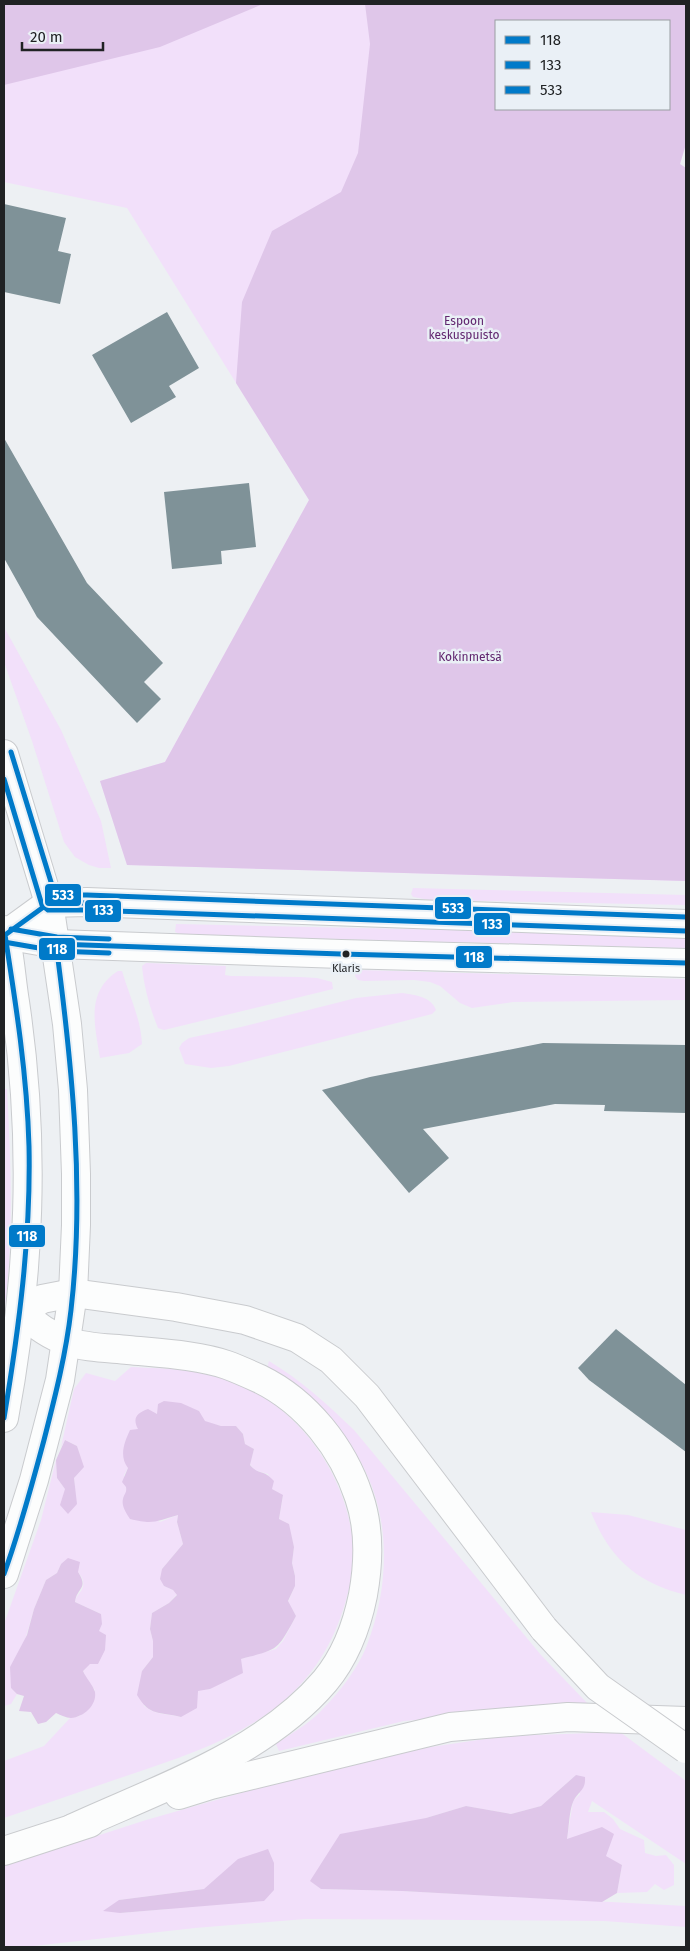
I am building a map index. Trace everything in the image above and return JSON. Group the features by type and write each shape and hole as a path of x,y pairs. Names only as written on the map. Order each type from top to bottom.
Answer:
{"main road":[{"path":"4,754 49,903 67,1024 73,1090 76,1174 73,1293 60,1380 34,1480 4,1574"},
{"path":"4,932 49,903 96,903 686,924"},
{"path":"4,932 56,944 686,963"},
{"path":"4,932 19,1026 26,1095 29,1175 25,1267 4,1418"},
{"path":"20,1312 42,1299 73,1293 176,1307 245,1320 297,1338 330,1360 367,1396 497,1570 544,1629 598,1687 686,1749"},
{"path":"20,1312 38,1328 66,1342 104,1348 173,1354 225,1364 262,1380 291,1399 334,1444 352,1476 363,1508 368,1542 366,1578 361,1604 346,1647 325,1680 298,1707 262,1736 199,1771 73,1828"},
{"path":"4,1851 211,1785 450,1727 568,1717 686,1721"}],"green space":[{"name":"Kokinmetsä","path":"4,4 686,4 686,144 680,164 686,168 686,881 127,865 100,781 165,762 309,500 127,208 4,182"},
{"path":"4,4 263,4 160,47 4,85"},
{"name":"Kokinmetsä","path":"365,4 686,4 686,144 680,164 686,168 686,881 127,865 100,781 165,762 309,500 236,383 242,302 272,231 341,192 358,153 370,44"},
{"path":"4,627 61,730 101,821 111,868 99,868 89,865 75,857 64,842 32,741 4,662"},
{"path":"413,888 686,895 686,905 430,900 413,897 411,894"},
{"path":"176,924 686,935 686,948 182,935 175,932"},
{"path":"146,963 226,966 225,975 231,976 317,978 332,982 333,989 164,1030 158,1028 152,1013 142,966"},
{"path":"118,971 122,971 134,1007 142,1044 129,1053 100,1058 95,1022 96,999 108,979"},
{"path":"356,971 686,979 686,1000 513,1002 472,1008 460,1003 440,986 430,982 414,980 358,980 355,976"},
{"path":"402,993 426,999 434,1005 436,1010 432,1014 229,1066 211,1068 185,1064 179,1048 189,1038 356,998"},
{"path":"4,1089 7,1089 11,1202 4,1314"},
{"path":"269,1361 314,1393 354,1430 541,1655 588,1704 404,1721 279,1751 276,1744 319,1713 347,1681 363,1654 375,1621 380,1596 384,1546 381,1521 375,1497 366,1473 354,1451 325,1416 267,1368"},
{"path":"131,1367 185,1370 212,1374 257,1393 293,1420 323,1458 335,1479 344,1502 350,1525 353,1549 351,1582 338,1625 317,1664 298,1688 270,1712 232,1735 192,1753 4,1818 4,1761 44,1746 70,1718 80,1716 95,1690 83,1671 88,1666 94,1652 101,1614 75,1602 83,1587 82,1578 77,1572 61,1564 57,1573 46,1580 34,1609 11,1688 17,1694 11,1704 4,1706 4,1624 41,1520 56,1460 57,1478 76,1504 74,1478 83,1467 77,1446 65,1440 61,1447 74,1389 86,1373 115,1381","holes":["159,1410 221,1426 236,1426 243,1434 245,1444 254,1449 250,1464 254,1470 268,1474 272,1489 283,1496 279,1519 288,1524 294,1547 292,1563 295,1586 288,1602 296,1616 283,1641 276,1649 241,1659 210,1689 198,1690 181,1717 162,1714 144,1706 142,1671 153,1657 153,1641 150,1629 152,1613 169,1603 177,1594 164,1586 162,1569 183,1544 177,1522 178,1515 160,1522 123,1499 127,1492 124,1475 128,1468 139,1429 152,1413 157,1414"]},
{"path":"164,1401 181,1403 199,1411 205,1421 221,1426 236,1426 243,1434 245,1444 254,1449 250,1465 270,1477 274,1481 272,1489 283,1495 279,1519 289,1524 294,1547 292,1563 295,1586 288,1601 296,1616 285,1636 276,1647 241,1659 243,1673 210,1689 198,1691 197,1708 181,1717 151,1710 146,1707 137,1695 142,1671 153,1657 153,1641 150,1629 152,1613 169,1603 177,1595 173,1590 164,1586 160,1579 162,1569 183,1544 177,1522 178,1515 150,1522 138,1521 130,1519 123,1504 126,1487 122,1482 128,1468 123,1454 124,1445 130,1430 138,1429 135,1422 138,1414 148,1409 157,1414 158,1404"},
{"path":"65,1440 77,1446 84,1467 74,1478 77,1504 68,1514 60,1505 65,1489 57,1478 56,1460"},
{"path":"591,1512 628,1515 686,1530 686,1595 653,1584 627,1567 607,1543"},
{"path":"68,1558 80,1562 78,1572 82,1585 75,1602 101,1614 102,1624 99,1631 106,1635 105,1650 98,1664 90,1664 83,1671 95,1692 94,1701 89,1710 71,1718 56,1713 46,1722 38,1724 31,1712 19,1711 24,1696 17,1694 11,1688 10,1667 27,1635 34,1609 46,1580 57,1573 61,1564"},
{"path":"620,1732 686,1781 686,1864 592,1801 588,1812 604,1812 613,1819 620,1829 644,1840 645,1853 656,1856 666,1855 674,1865 674,1885 664,1890 655,1884 647,1892 617,1893 622,1865 567,1839 573,1801 580,1794 576,1775 541,1806 511,1814 466,1806 426,1818 321,1889 402,1891 686,1906 686,1927 604,1921 305,1919 195,1928 25,1947 4,1947 4,1866 146,1820 315,1772 397,1752 505,1736","holes":["204,1889 168,1909 120,1913 119,1900"]},
{"path":"576,1775 585,1777 585,1782 573,1802 567,1839 602,1827 614,1834 606,1856 622,1865 617,1893 602,1902 402,1891 321,1889 310,1881 340,1834 426,1818 466,1806 511,1814 541,1806"},
{"path":"268,1849 274,1863 274,1890 264,1901 120,1913 103,1911 119,1900 204,1889 238,1859"}],"building":[{"path":"4,204 66,218 58,251 71,254 60,304 4,292"},
{"path":"167,312 199,368 169,386 176,397 131,423 92,355"},
{"path":"4,438 87,583 163,663 144,682 161,699 137,723 37,617 4,558"},
{"path":"249,483 256,547 221,551 222,564 172,569 164,492"},
{"path":"543,1043 686,1045 686,1113 604,1111 605,1105 555,1104 423,1129 449,1158 409,1193 322,1090 370,1077"},
{"path":"616,1329 686,1385 686,1452 589,1380 578,1368"}],"transit line":[{"name":"533","path":"11,752 55,895 686,917"},
{"name":"133","path":"4,779 42,905 48,910 686,931"},
{"name":"118","path":"4,1418 23,1282 29,1180 28,1119 23,1066 5,935 49,903 93,903"},
{"name":"533","path":"11,929 57,937 109,939"},
{"name":"133","path":"4,942 56,951 109,953"},
{"name":"118","path":"4,1574 26,1507 56,1392 69,1326 75,1264 77,1219 75,1127 67,1035 56,944 686,963"}],"place":[{"name":"Klaris","path":"346,954"}],"park label":[{"name":"Espoon keskuspuisto","path":"464,328"}]}
